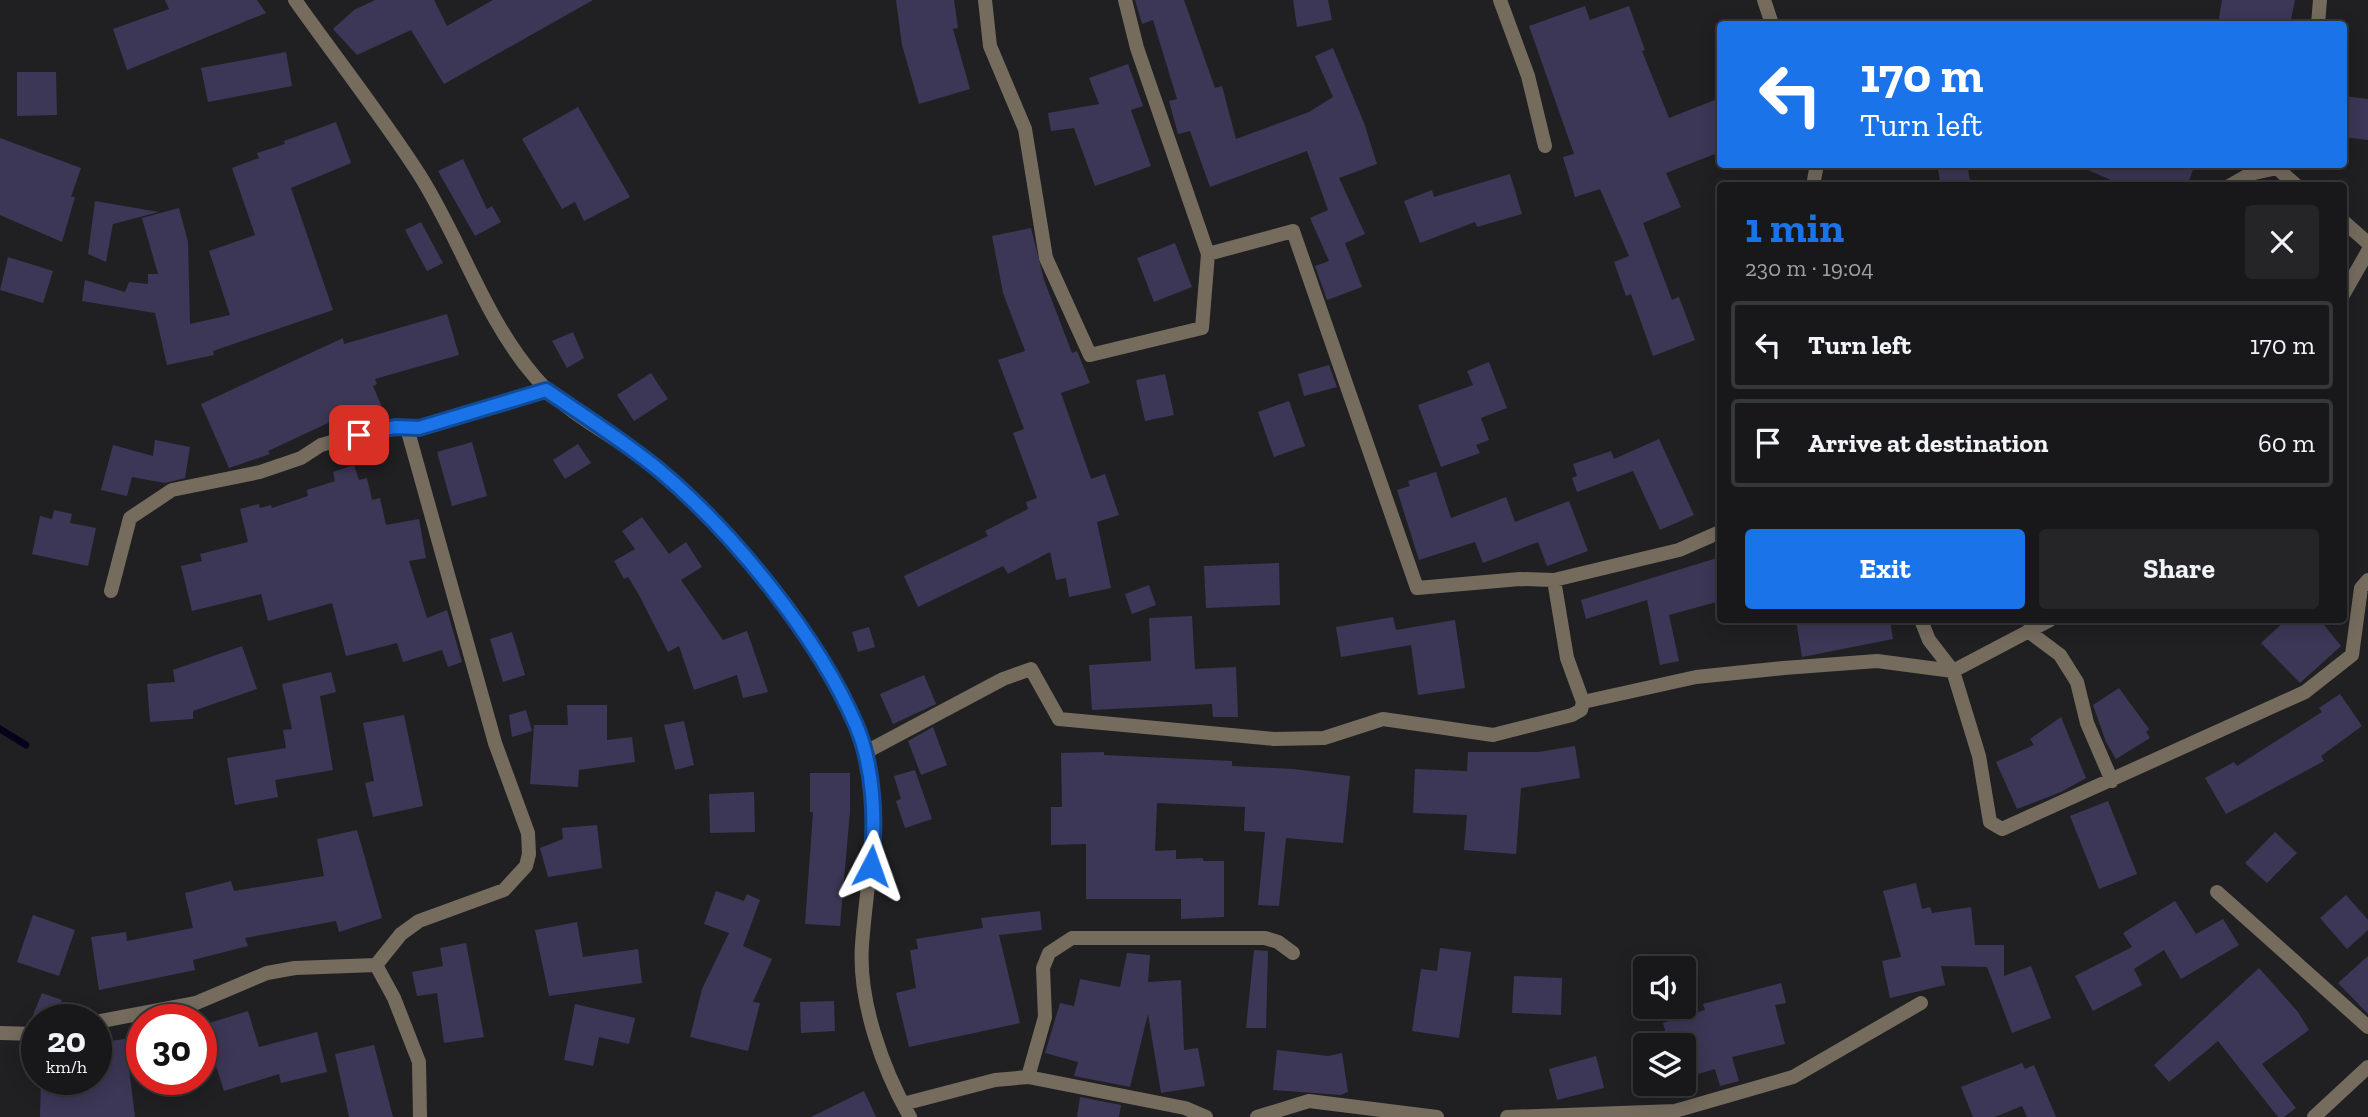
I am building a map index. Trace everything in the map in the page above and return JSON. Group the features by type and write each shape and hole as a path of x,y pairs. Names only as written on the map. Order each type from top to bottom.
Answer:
{"street":[{"path":"295,0 421,176 514,351 546,390 658,469 715,522 786,610 825,666 856,726 864,752 874,839 861,949 869,1016 886,1071 907,1110 995,1080 1028,1077 1185,1108 1206,1117"},
{"path":"985,0 990,46 1026,129 1046,258 1090,355 1202,328 1208,254 1137,48 1125,0"},
{"path":"1500,0 1528,76 1545,146"},
{"path":"1764,0 1771,21"},
{"path":"2318,21 2320,0"},
{"path":"2236,182 2250,174 2270,168"},
{"path":"2279,168 2293,182"},
{"path":"2347,225 2368,243"},
{"path":"1208,254 1293,231 1417,588 1554,580 1678,550 1717,532"},
{"path":"2347,288 2368,251"},
{"path":"111,591 130,518 172,490 260,472 301,458 321,445 378,429 419,428 546,390"},
{"path":"112,1019 196,1003 267,973 295,968 376,965 401,934 419,921 504,890 526,866 529,854 528,833 495,743 407,428"},
{"path":"864,752 1003,679 1031,669 1059,719 1274,739 1324,738 1383,719 1493,735 1572,715 1581,710 1583,702 1567,658 1554,580"},
{"path":"1922,623 1929,640 1953,671 1979,756 1990,822 2002,828 2112,781 2228,725 2305,692 2353,655 2361,588 2368,580"},
{"path":"1583,702 1696,677 1784,668 1877,661 1953,671 2044,623"},
{"path":"2028,631 2060,655 2077,682 2087,723 2112,781"},
{"path":"2217,892 2368,1027"},
{"path":"1028,1077 1045,1017 1044,968 1049,953 1072,937 1265,938 1278,942 1293,953"},
{"path":"376,965 394,998 419,1062 420,1117"},
{"path":"1507,1117 1675,1111 1793,1077 1921,1003"},
{"path":"0,1033 21,1034"},
{"path":"2314,1117 2368,1066"},
{"path":"1257,1117 1309,1101 1437,1117"}],"building":[{"path":"165,0 257,0 266,13 127,70 113,29 169,9"},
{"path":"375,0 434,0 447,26 493,0 593,0 444,84 411,30 357,55 333,29 354,10"},
{"path":"896,0 954,0 958,28 953,29 970,89 919,104 902,45"},
{"path":"1135,0 1184,0 1215,88 1222,86 1236,139 1309,112 1333,97 1315,56 1333,48 1364,123 1377,164 1339,178 1365,234 1345,243 1362,287 1327,300 1315,266 1329,261 1310,218 1328,210 1307,151 1210,187 1190,131 1178,134 1169,101 1177,99 1153,20 1142,24"},
{"path":"1293,0 1328,0 1332,20 1297,27"},
{"path":"2222,0 2295,0 2291,21 2218,21"},
{"path":"1585,6 1590,20 1629,6 1645,50 1642,51 1669,118 1717,99 1717,153 1666,173 1681,207 1643,223 1672,300 1679,297 1695,340 1653,356 1631,294 1626,296 1614,262 1629,256 1600,189 1575,197 1563,157 1574,154 1529,26"},
{"path":"286,52 292,86 208,102 201,68"},
{"path":"1128,64 1143,106 1131,110 1151,166 1095,186 1074,128 1051,131 1048,113 1099,104 1089,78"},
{"path":"17,72 56,72 57,115 17,116"},
{"path":"2347,96 2368,99 2368,140 2347,137"},
{"path":"578,107 630,197 584,221 575,202 562,209 522,139"},
{"path":"336,122 351,163 291,188 333,310 213,351 214,355 167,365 155,313 82,301 85,280 125,292 129,282 148,284 148,274 158,274 142,218 179,208 188,242 190,324 230,315 209,251 255,235 232,168 259,158 257,153 285,144 284,141"},
{"path":"0,138 81,168 71,197 75,197 62,242 0,215"},
{"path":"463,159 487,209 492,206 501,222 475,236 438,171"},
{"path":"1938,168 1968,168 1970,182 1940,182"},
{"path":"2083,168 2194,168 2188,182 2116,182"},
{"path":"1510,174 1522,214 1477,227 1475,222 1420,243 1404,201 1432,190 1434,197"},
{"path":"95,201 159,212 113,224 106,262 88,254"},
{"path":"421,222 443,263 427,271 405,230"},
{"path":"1031,228 1044,280 1072,353 1077,351 1090,383 1061,393 1091,479 1105,474 1119,515 1097,522 1111,588 1069,597 1066,578 1056,580 1050,552 1008,574 1003,566 918,607 904,576 988,536 985,531 1028,509 1026,502 1037,498 1013,433 1024,429 998,360 1025,351 1003,293 992,236"},
{"path":"1175,243 1192,287 1154,302 1137,258"},
{"path":"8,257 53,271 43,303 0,290"},
{"path":"447,314 459,355 375,379 377,384 373,386 384,412 346,428 341,417 268,451 270,454 229,468 201,404 343,338 344,344"},
{"path":"573,332 584,358 567,368 552,341"},
{"path":"1489,362 1507,408 1481,418 1489,440 1476,445 1480,453 1441,467 1418,405 1473,385 1467,371"},
{"path":"1329,365 1337,387 1304,396 1298,374"},
{"path":"651,373 668,399 634,421 617,395"},
{"path":"1165,374 1174,415 1145,421 1136,380"},
{"path":"1289,401 1305,446 1274,457 1258,412"},
{"path":"1659,439 1694,515 1660,530 1633,471 1577,492 1572,478 1577,476 1573,464 1611,451 1614,459"},
{"path":"155,440 190,447 185,478 165,483 132,477 127,496 101,490 113,445 153,456"},
{"path":"472,442 487,496 452,506 437,452"},
{"path":"578,444 591,463 565,479 553,460"},
{"path":"354,465 359,480 367,478 372,500 380,498 386,525 419,519 426,558 409,561 427,618 447,610 462,662 448,667 442,650 403,662 397,643 346,656 332,603 268,621 261,594 192,611 181,566 202,561 200,554 248,542 240,509 259,504 260,508 271,505 272,508 308,496 307,490 335,481 333,472"},
{"path":"1436,472 1451,518 1506,497 1515,522 1569,501 1588,551 1547,566 1538,542 1483,563 1475,542 1419,560 1397,490 1410,486 1408,481"},
{"path":"54,510 72,514 70,523 96,528 88,566 32,554 40,516 52,519"},
{"path":"642,517 669,554 686,542 702,567 681,580 723,640 747,631 768,692 743,698 737,675 694,690 679,646 668,652 639,595 628,577 624,579 614,561 635,549 622,531"},
{"path":"1717,558 1717,602 1669,615 1679,661 1660,665 1647,600 1586,619 1581,600"},
{"path":"1279,563 1280,605 1206,608 1204,566"},
{"path":"1149,585 1156,605 1132,614 1125,594"},
{"path":"1192,616 1195,669 1236,667 1238,717 1213,717 1212,704 1092,710 1089,665 1151,661 1149,618"},
{"path":"1393,617 1396,630 1455,620 1465,688 1418,695 1411,645 1341,657 1336,627"},
{"path":"1796,623 1890,623 1893,639 1802,657"},
{"path":"2283,623 2322,623 2341,646 2300,683 2261,643"},
{"path":"869,627 875,647 858,652 852,632"},
{"path":"512,632 525,675 503,682 490,639"},
{"path":"242,646 257,689 193,711 193,719 150,722 147,684 175,682 173,670"},
{"path":"331,672 336,692 320,696 333,770 275,780 278,797 235,805 227,758 286,748 283,730 292,729 282,684"},
{"path":"924,675 936,704 893,724 880,694"},
{"path":"2119,688 2149,729 2146,732 2150,738 2116,759 2106,742 2093,705"},
{"path":"2340,694 2362,726 2321,756 2324,761 2226,814 2205,778 2234,762 2237,766 2322,712 2319,708"},
{"path":"567,705 607,705 607,740 632,737 635,762 579,770 578,787 530,784 534,725 568,725"},
{"path":"526,710 532,731 512,737 509,715"},
{"path":"404,715 423,806 373,817 365,783 374,781 363,723"},
{"path":"2061,717 2086,778 2061,792 2017,809 1996,762 2034,745 2030,739"},
{"path":"684,721 694,765 675,770 664,725"},
{"path":"933,727 947,765 921,775 908,741"},
{"path":"1575,746 1580,778 1521,788 1516,854 1464,850 1467,815 1413,813 1415,769 1467,771 1468,752 1538,752"},
{"path":"1104,752 1104,755 1232,761 1232,766 1293,769 1350,776 1343,843 1286,838 1279,906 1258,905 1265,832 1244,831 1245,807 1157,803 1155,851 1176,850 1176,859 1203,858 1203,861 1224,861 1224,917 1181,919 1181,899 1086,899 1086,844 1051,845 1051,807 1062,807 1061,753"},
{"path":"915,770 932,819 905,828 896,801 901,799 894,776"},
{"path":"810,773 850,773 850,811 840,926 805,924 813,812 810,812"},
{"path":"754,792 755,832 710,833 709,794"},
{"path":"2108,801 2137,874 2099,889 2070,816"},
{"path":"597,825 602,868 548,877 540,848 563,839 562,828"},
{"path":"357,830 382,918 339,932 336,921 245,938 248,946 193,960 195,970 99,990 91,937 126,932 127,941 193,928 185,893 231,881 234,891 324,876 317,839"},
{"path":"2275,832 2297,853 2267,883 2245,863"},
{"path":"1916,883 1922,909 1930,907 1932,913 1971,907 1975,945 2004,945 2004,976 2031,966 2051,1018 2012,1033 1987,967 1941,966 1945,985 1890,998 1882,961 1901,957 1883,891"},
{"path":"716,891 744,901 747,894 760,900 743,946 772,959 753,1002 760,1003 748,1051 690,1037 702,989 729,933 704,924"},
{"path":"2346,895 2368,920 2368,930 2347,949 2320,918"},
{"path":"2175,901 2196,934 2223,919 2239,945 2181,979 2164,950 2134,969 2142,985 2093,1011 2075,976 2132,947 2123,933"},
{"path":"1040,911 1042,930 999,935 1020,1023 909,1047 896,993 916,988 910,950 918,949 916,939 983,928 981,918"},
{"path":"33,915 75,930 59,976 17,962"},
{"path":"577,922 583,957 638,949 642,983 549,996 535,930"},
{"path":"466,943 484,1037 444,1043 437,993 417,996 412,972 443,966 440,948"},
{"path":"1440,948 1471,952 1459,1038 1412,1031 1421,969 1437,971"},
{"path":"1254,950 1268,951 1266,1028 1246,1028"},
{"path":"1127,953 1150,955 1148,982 1181,980 1184,1050 1198,1048 1205,1086 1161,1093 1148,1014 1130,1087 1074,1076 1078,1062 1045,1053 1060,1003 1074,1006 1080,979 1120,987"},
{"path":"2368,956 2368,1014 2338,983"},
{"path":"2259,968 2298,1012 2309,1030 2262,1064 2296,1108 2284,1117 2278,1117 2218,1041 2169,1082 2154,1065"},
{"path":"1514,976 1562,978 1561,1015 1512,1013"},
{"path":"1781,983 1786,1003 1775,1005 1785,1044 1732,1057 1739,1081 1720,1086 1715,1069 1696,1075 1696,1033 1666,1033 1663,1023 1676,1019 1696,1019 1696,1013 1705,1010 1703,1004"},
{"path":"42,993 62,1000 60,1004 38,1004"},
{"path":"834,1001 835,1031 801,1033 800,1002"},
{"path":"575,1004 635,1018 629,1044 599,1037 593,1066 564,1060"},
{"path":"248,1011 259,1047 317,1032 327,1072 281,1083 279,1074 224,1091 217,1069 217,1021"},
{"path":"126,1039 126,1095 132,1095 135,1117 40,1117 41,1095 112,1095 112,1041"},
{"path":"374,1045 393,1117 349,1117 335,1054"},
{"path":"1277,1050 1328,1056 1342,1053 1348,1092 1341,1095 1273,1090"},
{"path":"1596,1056 1604,1088 1557,1100 1549,1069"},
{"path":"2022,1063 2025,1069 2034,1065 2056,1117 2027,1117 2022,1106 1995,1117 1973,1117 1961,1087"},
{"path":"864,1091 876,1117 811,1117"},
{"path":"1080,1097 1121,1105 1119,1117 1077,1117"}],"waterway":[{"path":"0,729 26,745"}],"route":[{"path":"359,435 395,427 419,428 546,390 658,469 715,522 786,610 825,666 856,726 864,752 874,839 871,866"}]}
